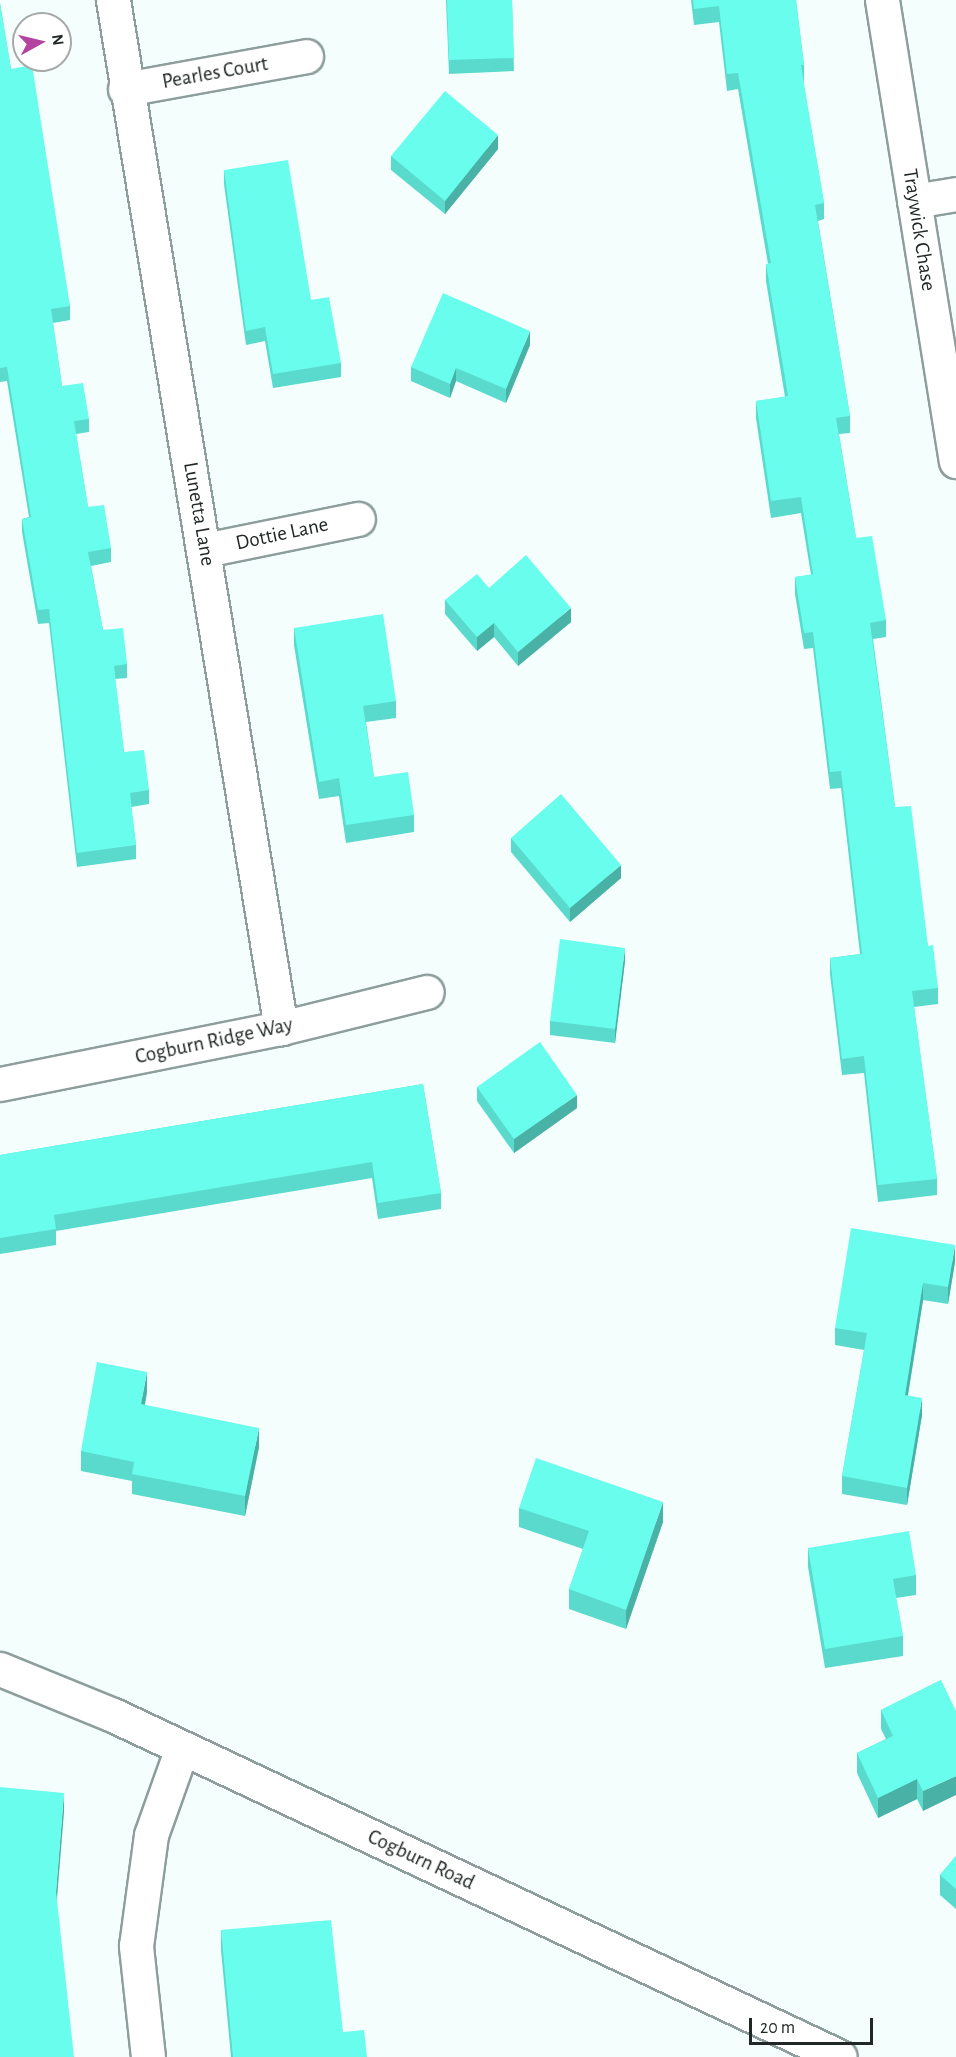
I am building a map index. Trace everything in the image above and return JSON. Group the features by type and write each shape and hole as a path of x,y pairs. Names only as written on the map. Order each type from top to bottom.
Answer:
{"street":[{"name":"Lunetta Lane","path":"112,0 124,89 205,550 281,1028"},
{"name":"Traywick Chase","path":"882,0 956,461"},
{"name":"Pearles Court","path":"124,89 306,56"},
{"path":"914,201 956,194"},
{"name":"Dottie Lane","path":"205,550 358,519"},
{"name":"Cogburn Ridge Way","path":"0,1084 281,1028 427,992"},
{"name":"Cogburn Road","path":"0,1669 182,1748 840,2057"},
{"path":"147,2057 136,1946 151,1835 182,1748"}],"building":[{"path":"447,0 512,0 514,58 449,60"},
{"path":"693,0 796,0 804,65 801,65 824,203 815,205 850,416 836,418 856,538 872,536 886,620 870,623 895,807 911,806 928,946 933,945 938,988 912,991 937,1179 878,1185 864,1056 842,1059 830,958 862,954 841,771 830,772 813,632 804,633 795,577 813,574 801,497 771,501 756,401 788,396 766,264 771,263 738,73 727,74 719,6 694,9"},
{"path":"0,3 12,72 33,72 70,306 51,309 62,386 83,383 89,419 74,421 88,507 104,505 111,548 88,552 103,630 123,628 127,664 114,666 124,752 144,750 149,790 130,793 136,845 77,853 49,609 38,610 22,519 31,517 7,367 0,368"},
{"path":"445,91 498,135 445,201 391,156"},
{"path":"288,160 311,300 329,297 341,363 273,374 265,327 246,331 224,170"},
{"path":"443,293 530,331 506,389 456,368 450,384 411,367"},
{"path":"526,555 571,608 518,652 494,623 477,637 445,600 477,574 489,588"},
{"path":"383,614 396,701 363,706 374,777 408,772 414,815 346,825 339,778 319,782 294,628"},
{"path":"561,794 621,865 570,908 511,838"},
{"path":"560,939 625,948 615,1029 550,1021"},
{"path":"540,1042 577,1095 514,1139 477,1087"},
{"path":"423,1084 441,1193 378,1203 372,1162 54,1215 56,1229 0,1238 0,1155"},
{"path":"851,1228 955,1245 948,1287 923,1283 905,1395 922,1398 907,1488 842,1476 867,1333 835,1328"},
{"path":"97,1362 147,1372 141,1404 259,1428 245,1496 132,1474 134,1462 81,1451"},
{"path":"536,1458 663,1502 626,1610 569,1589 589,1531 519,1508"},
{"path":"909,1531 916,1575 893,1579 903,1636 825,1649 808,1548"},
{"path":"941,1680 956,1711 956,1776 923,1791 917,1779 878,1798 857,1753 893,1736 881,1710"},
{"path":"0,1787 64,1793 56,1891 74,2057 0,2057"},
{"path":"956,1856 956,1889 940,1875"},
{"path":"331,1920 343,2032 364,2030 367,2057 233,2057 221,1930"}]}
